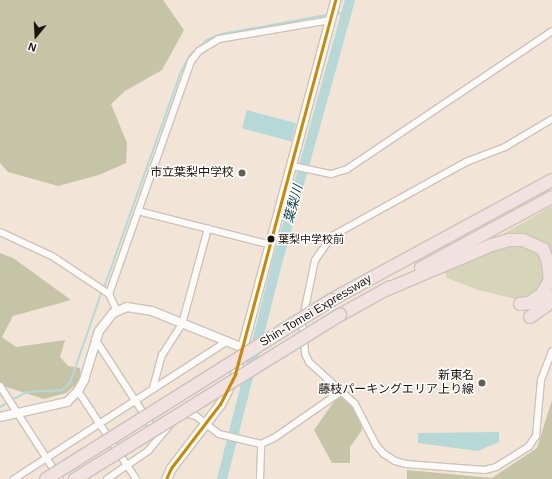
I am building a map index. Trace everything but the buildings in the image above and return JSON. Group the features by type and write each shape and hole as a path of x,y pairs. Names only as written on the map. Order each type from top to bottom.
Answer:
{"highway":[{"name":"Shin-Tomei Expressway","path":"46,479 331,300 552,180"},
{"name":"Shin-Tomei Expressway","path":"76,479 340,315 460,246 552,197"},
{"path":"383,291 492,245 509,240 523,240 543,250 548,262 550,280 542,294 529,303 520,304"},
{"path":"530,317 547,306 552,296"}],"main road":[{"path":"166,479 171,468 204,424 231,383 244,348 335,3"}],"street":[{"path":"110,294 185,74 199,51 219,39 330,20"},
{"path":"293,166 318,173 330,174 347,169 552,31"},
{"path":"552,119 505,147 468,160 367,215 326,242 315,260 306,296 302,323 303,342 310,362 342,391 362,414 376,445 395,461 484,470 496,467 534,442 540,380 552,351"},
{"path":"138,211 271,245"},
{"path":"153,388 162,355 182,324 208,228"},
{"path":"0,232 52,256 110,294 117,311"},
{"path":"0,417 16,412 53,407 67,402 78,391 88,371 95,339 107,319 117,311 127,307 140,307 244,348"},
{"path":"95,339 160,438"},
{"path":"14,479 226,342"},
{"path":"0,386 60,479"},
{"path":"78,391 100,422 136,479"},
{"path":"107,479 148,451 172,422 183,413 188,412 204,424 225,436 261,444 274,438 342,391"},
{"path":"260,479 261,444"}],"green space":[{"path":"0,0 163,0 184,30 162,70 125,91 111,104 127,143 126,163 99,175 58,186 8,172 0,163"},
{"path":"552,206 552,260 549,249 538,240 518,234 493,240"},
{"path":"516,244 540,256 546,279 539,291 523,301 478,290 447,278 444,271 489,251"},
{"path":"0,253 13,258 71,300 13,316 2,337 16,347 65,340 60,357 68,366 80,368 81,380 66,393 44,399 0,385"},
{"path":"343,396 360,416 362,430 350,447 350,463 332,463 314,430 335,400"},
{"path":"552,400 552,479 407,479 407,470 492,478 537,448"}],"water":[{"path":"247,110 296,123 291,142 242,128"},
{"path":"499,432 499,442 478,451 418,443 418,433"}],"waterway":[{"name":"葉梨川","path":"222,479 279,256 350,0"},
{"path":"335,14 347,12"},
{"path":"104,288 181,72 190,55 207,40 222,34 327,15"},
{"path":"12,400 27,392 62,390 70,383 102,291"},
{"path":"0,407 9,402"}],"transit line":[{"path":"166,479 171,468 220,404 235,374 335,0"}],"place":[{"name":"市立葉梨中学校","path":"242,173"},
{"name":"葉梨中学校前","path":"271,239"},
{"name":"新東名 藤枝パーキングエリア上り線","path":"482,383"}]}
